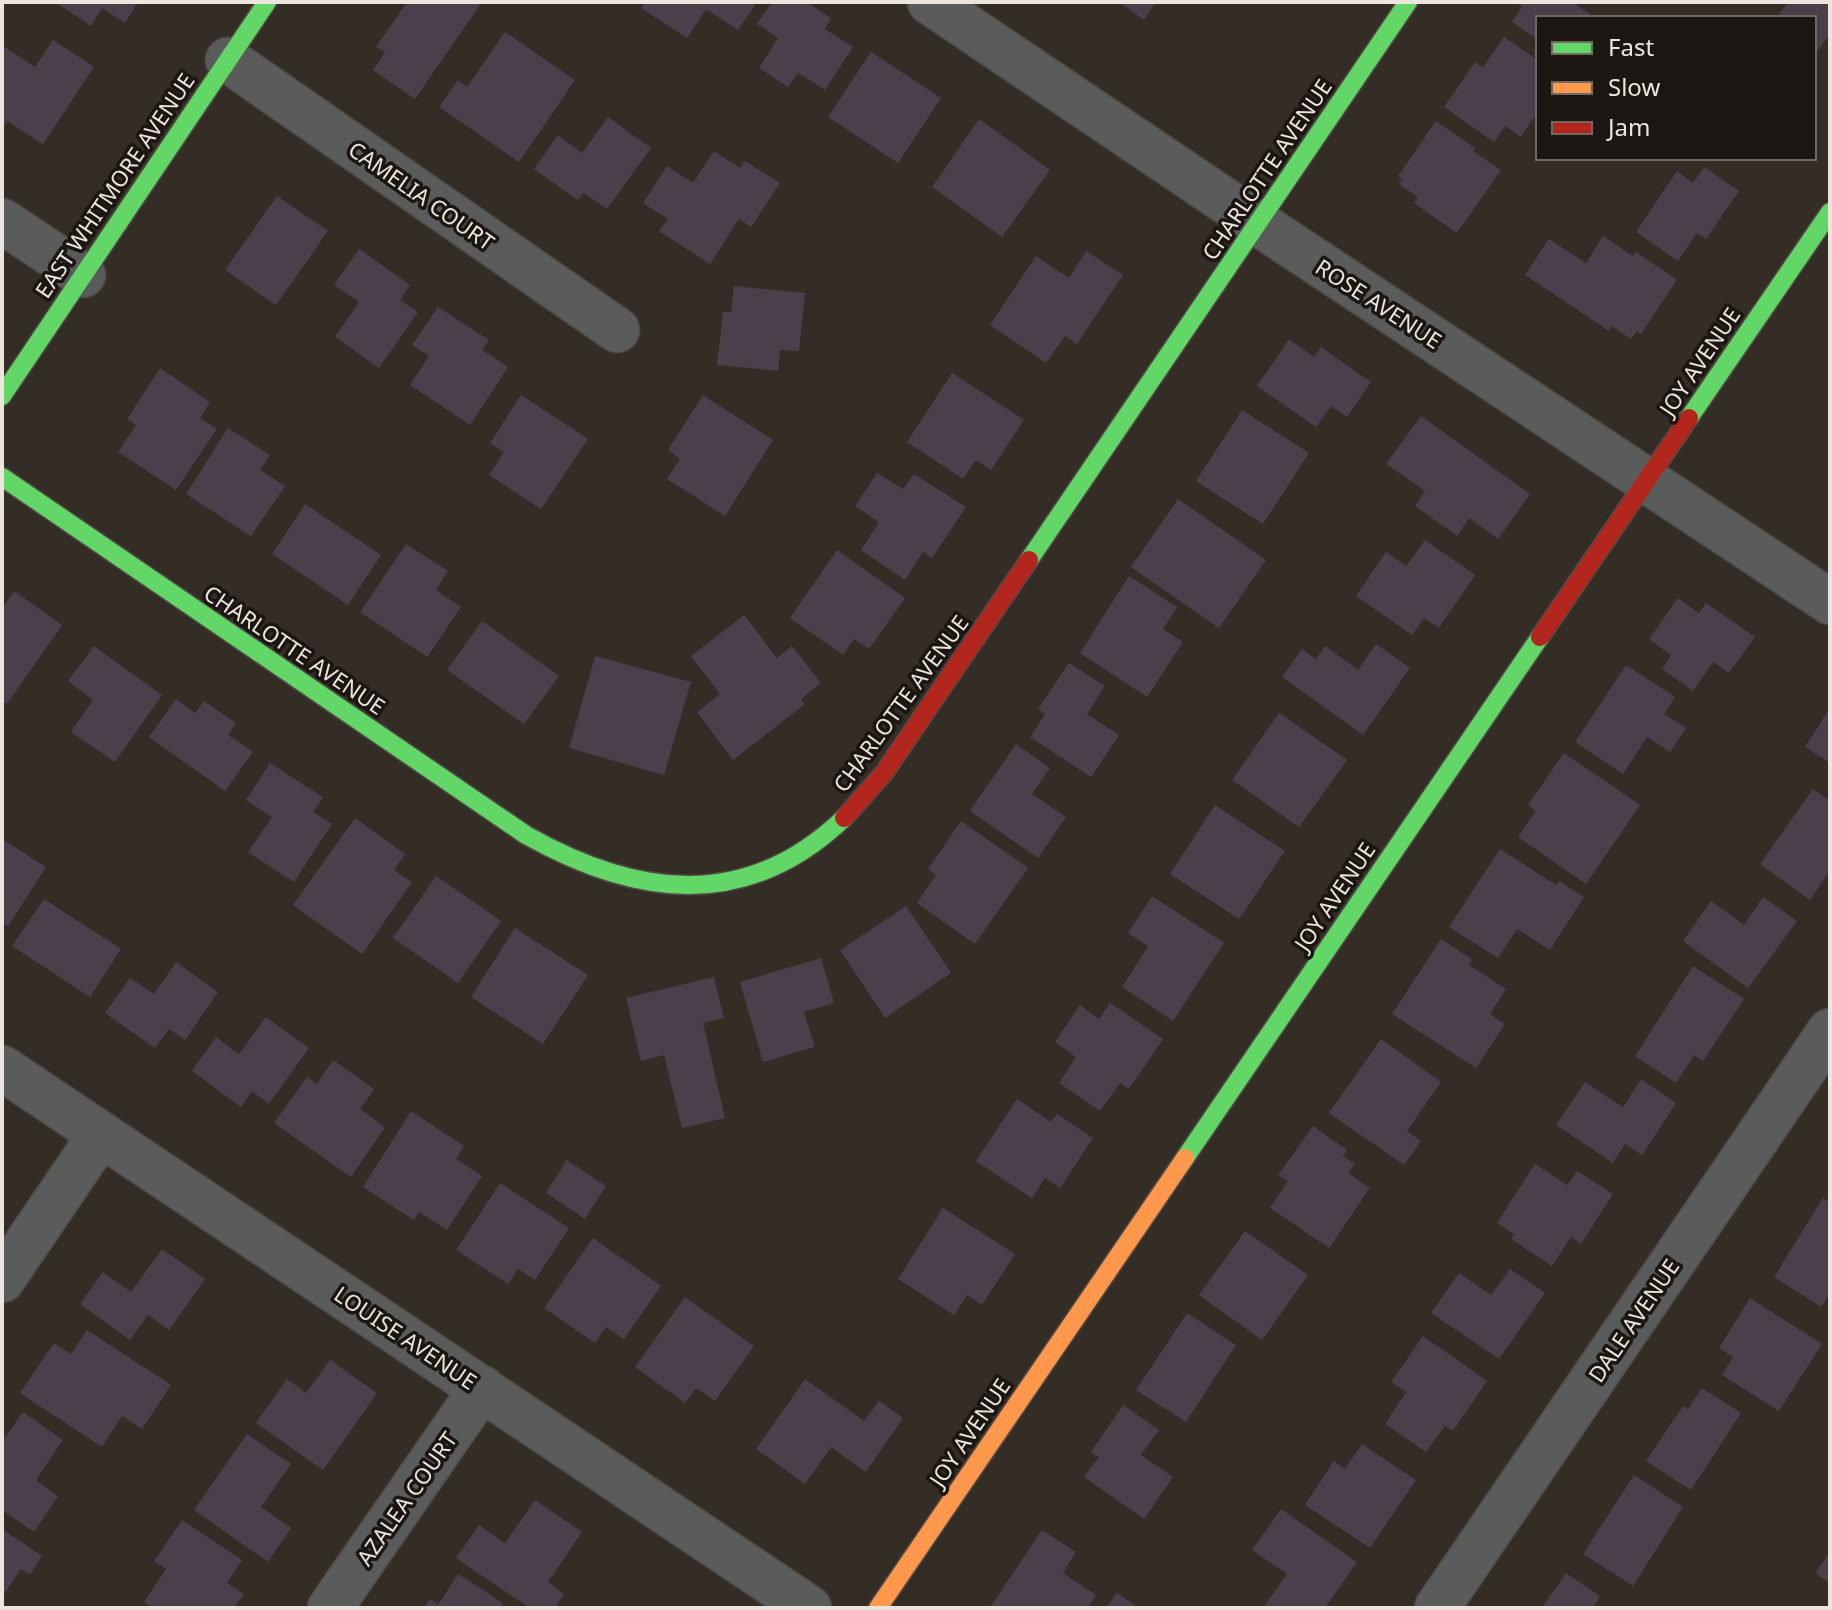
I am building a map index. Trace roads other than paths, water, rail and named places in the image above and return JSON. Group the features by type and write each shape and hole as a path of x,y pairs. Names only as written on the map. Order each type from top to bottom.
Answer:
{"street":[{"name":"EAST WHITMORE AVENUE","path":"2,396 267,2"},
{"name":"ROSE AVENUE","path":"930,2 1830,602"},
{"name":"CHARLOTTE AVENUE","path":"2,477 526,835 574,861 613,874 669,884 712,886 739,879 787,860 823,837 851,813 884,773 1408,2"},
{"name":"CAMELIA COURT","path":"228,60 617,330"},
{"name":"JOY AVENUE","path":"878,1608 1830,212"},
{"path":"2,221 83,275"},
{"name":"DALE AVENUE","path":"1437,1608 1830,1031"},
{"name":"LOUISE AVENUE","path":"2,1068 809,1608"},
{"path":"2,1280 101,1134"},
{"name":"AZALEA COURT","path":"330,1608 482,1388"}]}
